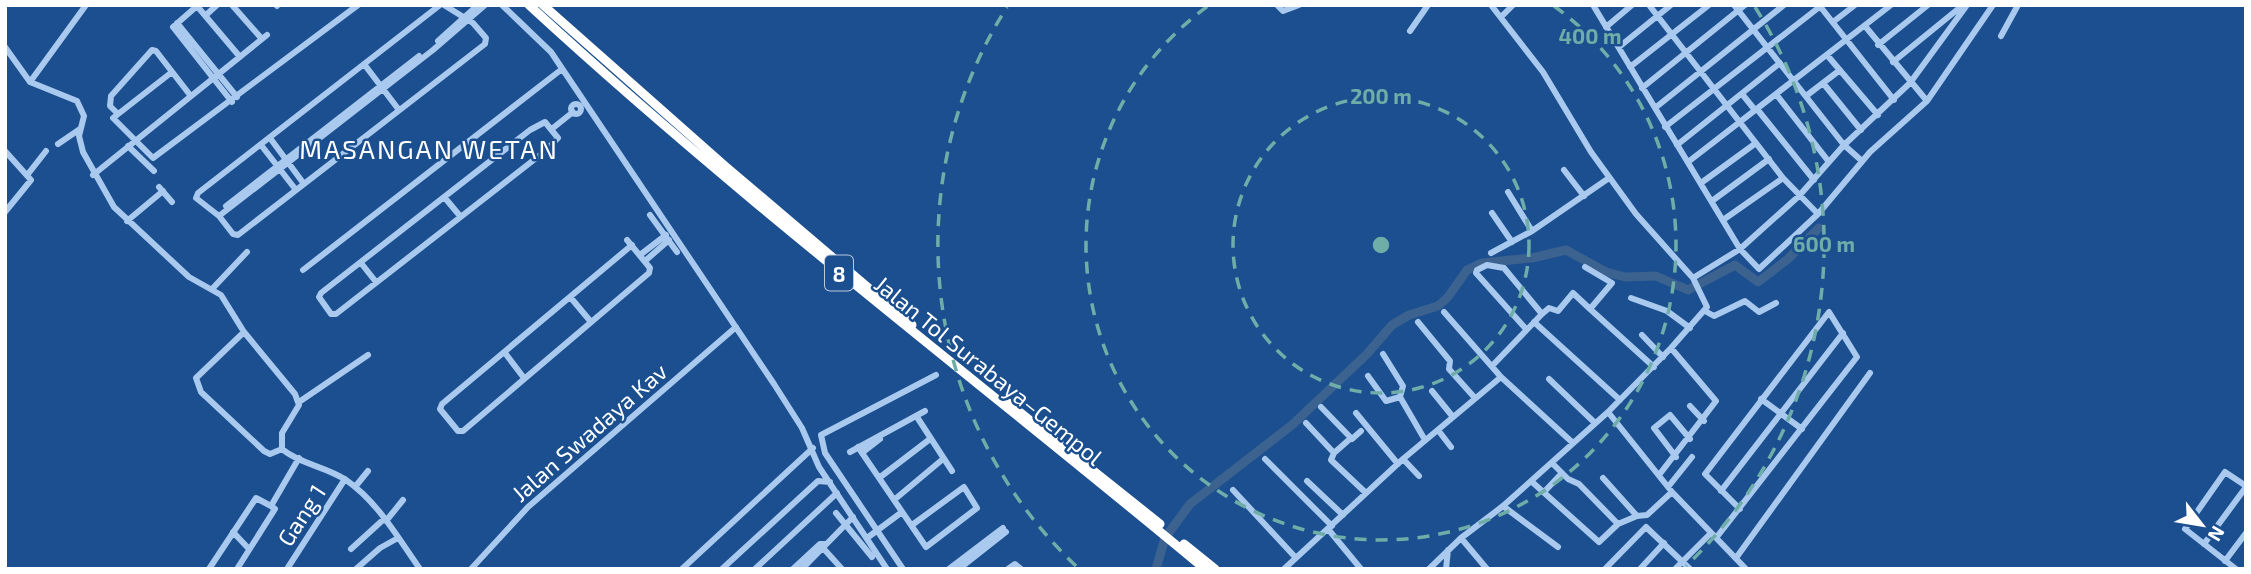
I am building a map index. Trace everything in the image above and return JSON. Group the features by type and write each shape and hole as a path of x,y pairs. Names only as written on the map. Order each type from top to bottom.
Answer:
{"highway":[{"name":"Jalan Tol Surabaya–Gempol","path":"529,5 695,153 834,269 1215,569"},
{"name":"Jalan Tol Surabaya–Gempol","path":"543,5 834,260 1160,528"},
{"name":"Jalan Tol Surabaya–Gempol","path":"1175,540 1205,569"}],"street":[{"path":"30,82 86,5"},
{"path":"206,15 217,5"},
{"path":"93,175 265,37 232,5"},
{"path":"131,144 155,158 358,5"},
{"path":"442,5 467,20 481,32 486,42 238,235 231,233 217,215 198,201 196,194 442,5"},
{"path":"467,20 478,5"},
{"path":"217,215 485,5"},
{"path":"502,5 539,38 562,69 669,236 736,327 803,428 819,467 853,517 903,569"},
{"path":"1277,5 1286,11 1299,5"},
{"path":"1410,30 1428,5"},
{"path":"1429,569 1461,538 1503,506 1608,412 1706,311 1707,305 1695,281 1636,214 1609,178 1543,72 1492,5"},
{"path":"1501,17 1513,5"},
{"path":"1606,27 1632,5"},
{"path":"1648,5 1739,123 1799,196 1818,214"},
{"path":"1619,47 1671,5"},
{"path":"1630,67 1709,5"},
{"path":"1642,88 1736,8 1745,5"},
{"path":"1654,108 1784,5"},
{"path":"1833,22 1855,5"},
{"path":"1688,162 1891,5"},
{"path":"1878,45 1928,5"},
{"path":"1893,62 1965,5"},
{"path":"1695,281 1740,249 1799,196 1844,145 1894,100 1910,83 1965,5"},
{"path":"1595,6 1740,249 1759,269 1818,214 1862,161 1927,101 1993,5"},
{"path":"2001,36 2018,5"},
{"path":"235,99 173,29 196,6 240,57"},
{"path":"1665,127 1820,6 1894,100"},
{"path":"1736,8 1844,145 1862,161"},
{"path":"1865,26 1927,101"},
{"path":"5,47 30,82 77,101 84,116 80,129 83,152 93,175 127,221 189,277 213,288 299,402"},
{"path":"118,114 110,106 111,96 151,51 156,51 190,95"},
{"path":"1828,55 1878,115"},
{"path":"364,64 399,110"},
{"path":"1677,145 1780,64"},
{"path":"303,270 562,69"},
{"path":"1806,96 1840,70"},
{"path":"155,171 113,120 172,72"},
{"path":"1823,83 1861,130"},
{"path":"1742,94 1814,180"},
{"path":"1776,94 1829,162"},
{"path":"553,128 573,112 573,105 583,104"},
{"path":"546,122 553,128 557,140 331,314 320,295 445,198 530,130 546,122"},
{"path":"58,144 80,129"},
{"path":"270,138 304,184"},
{"path":"1701,183 1756,143"},
{"path":"261,145 296,190"},
{"path":"5,150 28,174 30,182 5,212"},
{"path":"28,174 46,151"},
{"path":"1712,201 1769,159"},
{"path":"1564,170 1584,196"},
{"path":"1723,220 1783,177"},
{"path":"1491,253 1532,231 1609,178"},
{"path":"127,221 161,189 173,202"},
{"path":"1508,192 1532,231"},
{"path":"445,198 460,216"},
{"path":"1492,213 1512,242"},
{"path":"650,215 669,236 677,252"},
{"path":"643,258 669,236"},
{"path":"630,243 643,258 649,273 463,431 458,431 440,409 442,404 571,298 630,243"},
{"path":"213,288 247,252"},
{"path":"361,263 376,282"},
{"path":"1526,329 1476,274 1477,271 1488,265 1504,268 1542,314"},
{"path":"1585,267 1612,283 1590,309"},
{"path":"1492,366 1542,314 1549,308 1558,311 1573,293 1654,366"},
{"path":"571,298 591,322"},
{"path":"1631,298 1667,311 1690,328"},
{"path":"1706,311 1714,316 1745,301 1759,312 1767,305 1776,303"},
{"path":"1444,312 1501,377 1573,443"},
{"path":"1675,569 1740,509 1857,357 1827,312 1705,474 1740,509"},
{"path":"1418,322 1450,360 1449,369 1475,398"},
{"path":"1534,322 1620,400"},
{"name":"Jalan Swadaya Kav","path":"471,569 528,507 736,327"},
{"path":"244,332 196,378 201,392 264,451 270,454 282,449"},
{"path":"1721,491 1779,412 1843,333"},
{"path":"1642,335 1663,357"},
{"path":"1659,475 1704,421 1716,400 1671,348"},
{"path":"505,353 524,378"},
{"path":"1383,354 1403,386 1400,397 1425,440"},
{"path":"282,449 282,433 299,402 368,355"},
{"path":"1736,558 1870,373"},
{"path":"887,569 872,535 825,453 821,435 936,375"},
{"path":"1368,376 1386,401 1400,397"},
{"path":"1284,569 1400,462 1501,377"},
{"path":"1549,379 1595,423"},
{"path":"1432,391 1453,417"},
{"path":"1761,399 1802,429"},
{"path":"1690,406 1704,421"},
{"path":"1321,407 1351,438"},
{"path":"850,452 860,450 925,411"},
{"path":"1608,412 1670,489 1746,569"},
{"path":"1356,413 1400,462 1419,476"},
{"path":"1675,457 1654,428 1670,415 1690,439"},
{"path":"917,416 951,471"},
{"path":"1307,423 1334,453"},
{"path":"1438,430 1451,447"},
{"path":"1361,431 1334,453 1331,460 1366,493"},
{"path":"879,478 930,439"},
{"path":"682,569 813,448"},
{"path":"282,449 355,487 385,520 420,569"},
{"path":"860,450 902,512 928,547 977,508 963,487 912,525"},
{"path":"1531,481 1598,541 1602,541 1618,524 1647,515 1670,489 1692,457"},
{"path":"271,506 299,458"},
{"path":"894,500 943,459"},
{"path":"1265,459 1330,528 1361,569"},
{"path":"1552,463 1579,484 1618,524"},
{"path":"818,481 816,473 819,467"},
{"path":"355,487 368,471"},
{"path":"2204,544 2246,487 2225,472 2185,528 2204,544 2225,561 2236,569"},
{"path":"1544,492 1562,473"},
{"path":"1603,478 1637,516"},
{"name":"Gang 1","path":"286,569 345,480"},
{"path":"722,569 818,481 830,482"},
{"path":"1307,481 1343,515"},
{"path":"1233,490 1296,558"},
{"path":"755,569 837,493"},
{"path":"209,569 256,498 275,509 237,569"},
{"path":"351,548 385,520 403,500"},
{"path":"1503,506 1558,547"},
{"path":"872,535 902,512"},
{"path":"836,513 872,557"},
{"path":"793,569 853,517"},
{"path":"1605,569 1644,527 1690,569"},
{"path":"959,569 1004,530"},
{"path":"233,532 249,550"},
{"path":"2225,561 2246,533"},
{"path":"356,569 380,548 398,538"},
{"path":"949,569 995,538"},
{"path":"1461,538 1487,569"},
{"path":"1640,569 1664,543"},
{"path":"802,569 823,545"},
{"path":"823,545 842,569"},
{"path":"1446,569 1448,550"},
{"path":"1008,569 1015,564 1021,569"}],"waterway":[{"path":"1156,569 1165,538 1190,504 1292,425 1367,354 1392,325 1409,315 1438,306 1448,297 1467,270 1482,263 1532,258 1566,250 1606,272 1625,277 1656,276 1688,290 1735,265 1758,282 1788,259 1819,228"}],"district":[{"name":"MASANGAN WETAN","path":"429,148"}]}
